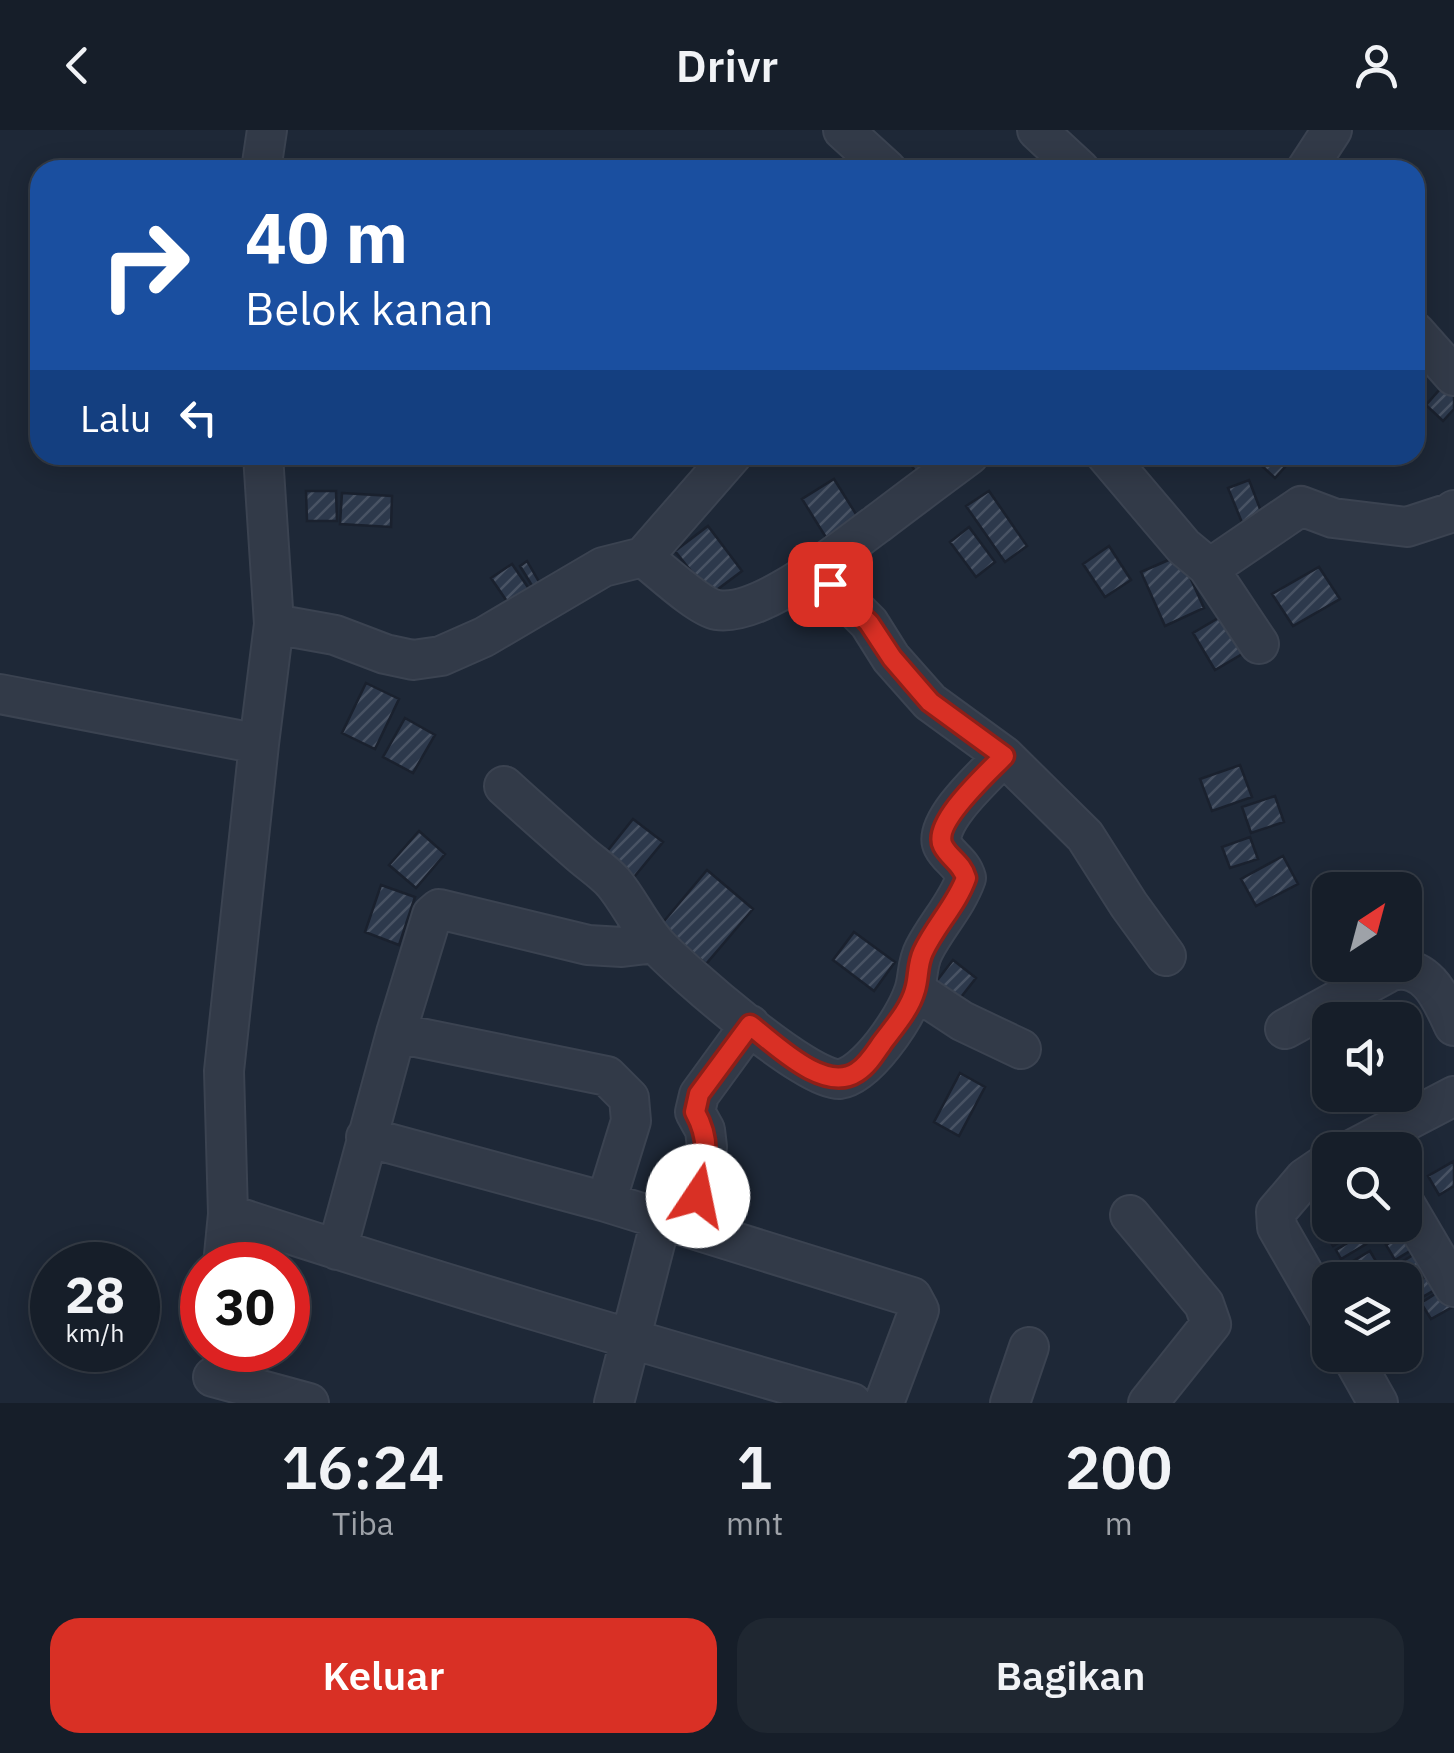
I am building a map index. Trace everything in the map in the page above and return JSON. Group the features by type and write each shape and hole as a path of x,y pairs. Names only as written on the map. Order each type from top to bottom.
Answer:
{"street":[{"path":"262,160 267,130"},
{"path":"843,130 876,160"},
{"path":"1037,130 1069,160"},
{"path":"1312,160 1332,130"},
{"path":"1425,343 1454,376"},
{"path":"225,1242 224,1071 274,624 264,465"},
{"path":"274,624 335,635 413,660 440,656 484,637 603,567 643,557 723,465"},
{"path":"643,557 696,600 716,610 735,610 756,603 815,569 955,465"},
{"path":"1114,465 1184,547 1207,566 1259,644"},
{"path":"1207,566 1213,566 1301,506 1333,518 1407,527 1454,510"},
{"path":"815,569 869,623 892,658 930,702 1004,756 1085,836 1166,956"},
{"path":"0,694 258,744"},
{"path":"504,786 613,882 655,942 685,974 812,1071 840,1079 855,1074 869,1062 908,1006 923,952 966,878 940,840 945,823 1004,756"},
{"path":"337,1250 432,915 439,909 588,946 622,948 655,942"},
{"path":"1284,1029 1404,968 1423,976 1440,996 1454,1026"},
{"path":"915,990 962,1021 1021,1049"},
{"path":"614,1403 632,1340 707,1147 705,1130 695,1112 699,1094 750,1025"},
{"path":"396,1033 607,1076 629,1098 631,1121 606,1202"},
{"path":"1390,1132 1454,1096"},
{"path":"366,1137 606,1202 912,1298 919,1310 884,1403"},
{"path":"1312,1173 1276,1212 1277,1227 1312,1288"},
{"path":"228,1214 632,1340 852,1403"},
{"path":"1130,1214 1204,1304 1210,1324 1148,1403"},
{"path":"1422,1233 1454,1287"},
{"path":"1010,1403 1029,1346"},
{"path":"1361,1372 1378,1403"},
{"path":"212,1376 309,1403"}],"building":[{"path":"1449,379 1454,384 1454,409 1443,421 1426,405"},
{"path":"911,465 942,465 920,479"},
{"path":"1261,465 1287,465 1275,478"},
{"path":"834,479 859,519 827,539 802,499"},
{"path":"1249,480 1265,522 1245,530 1228,488"},
{"path":"306,491 336,491 337,521 307,521"},
{"path":"989,491 1027,546 1005,562 966,506"},
{"path":"342,493 392,496 391,527 340,524"},
{"path":"708,526 742,571 710,595 675,551"},
{"path":"969,527 995,562 976,577 950,542"},
{"path":"1109,546 1131,580 1105,597 1083,564"},
{"path":"1180,555 1204,608 1165,626 1141,572"},
{"path":"527,561 546,594 539,597 520,566"},
{"path":"512,564 536,599 515,613 491,578"},
{"path":"1319,567 1340,599 1293,626 1272,594"},
{"path":"1232,610 1254,647 1215,670 1193,633"},
{"path":"366,683 399,699 375,749 342,733"},
{"path":"405,718 435,735 413,773 383,757"},
{"path":"1240,765 1252,797 1212,811 1200,779"},
{"path":"1275,796 1284,822 1251,833 1242,807"},
{"path":"633,819 663,842 634,877 605,854"},
{"path":"419,831 445,854 416,888 389,865"},
{"path":"1250,837 1258,859 1230,868 1222,847"},
{"path":"1283,856 1298,884 1256,906 1241,879"},
{"path":"707,870 753,909 706,964 660,926"},
{"path":"381,885 415,897 399,945 365,932"},
{"path":"854,932 895,962 874,991 833,960"},
{"path":"953,960 976,978 954,1006 932,987"},
{"path":"960,1073 985,1087 959,1136 934,1122"},
{"path":"1454,1161 1454,1186 1439,1195 1428,1176"},
{"path":"1349,1242 1366,1244 1341,1259 1336,1250"},
{"path":"1391,1242 1423,1243 1395,1260 1386,1245"},
{"path":"1421,1250 1431,1265 1422,1271 1422,1262 1402,1262"},
{"path":"1370,1251 1376,1262 1352,1262"},
{"path":"1435,1271 1443,1285 1422,1297 1422,1279"},
{"path":"1443,1289 1454,1306 1431,1319 1422,1302"}],"route":[{"path":"698,1196 707,1147 705,1130 695,1112 699,1094 750,1025 812,1071 840,1079 855,1074 869,1062 891,1031 915,990 916,969 923,952 966,878 940,840 945,823 1004,756 930,702 892,658 869,623 830,584"}]}
